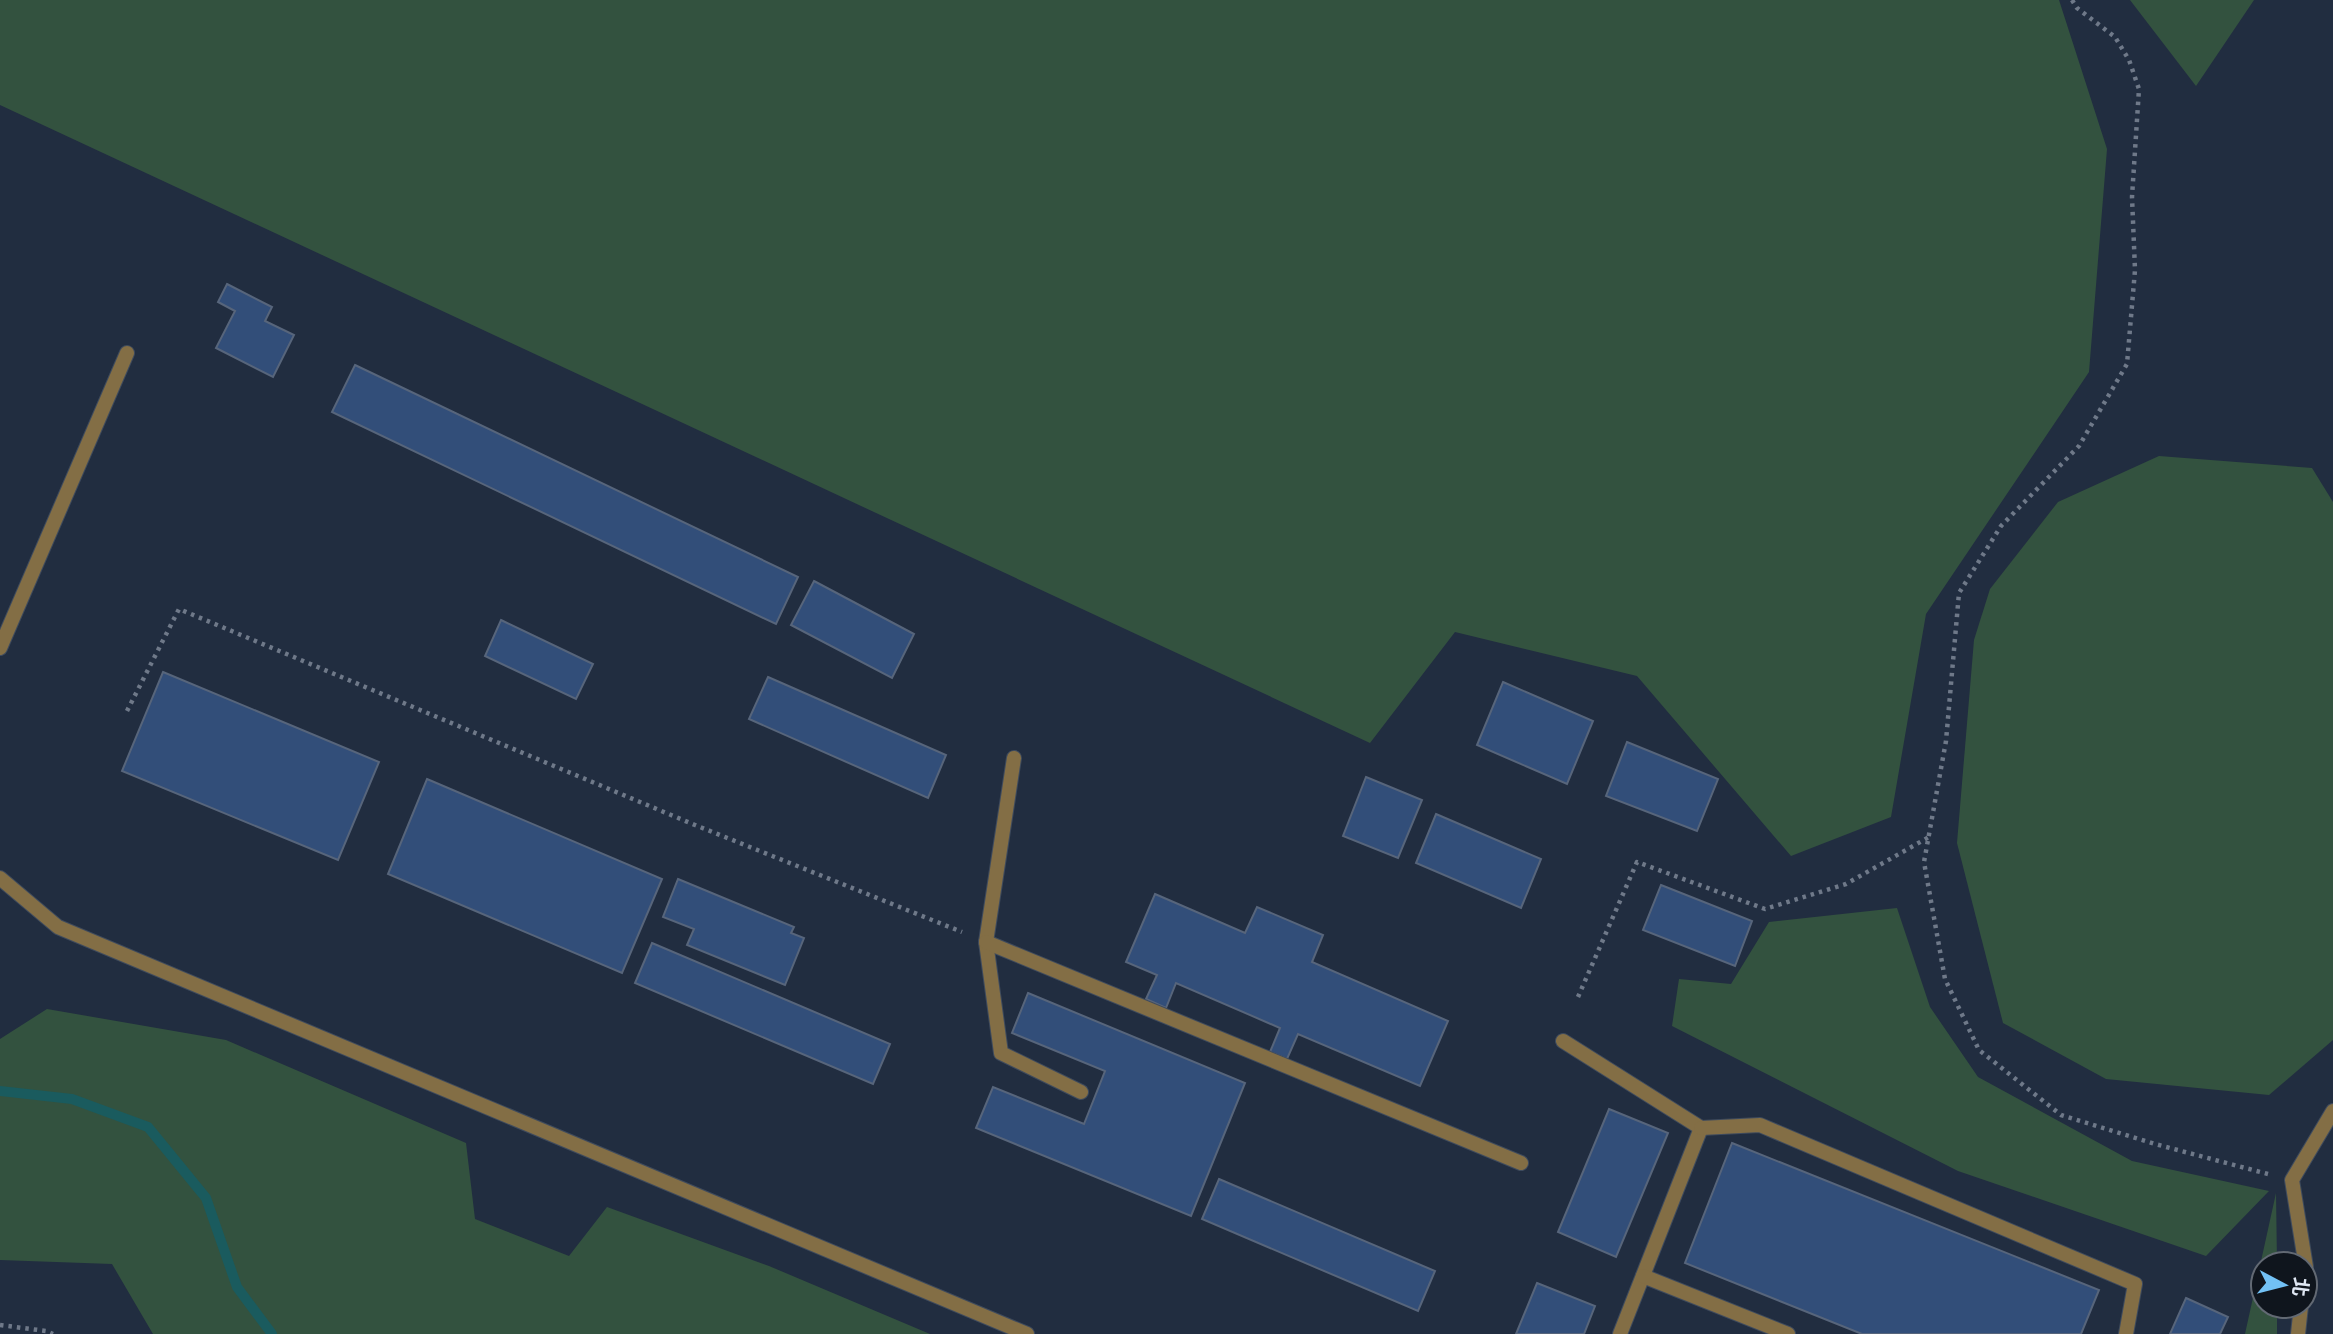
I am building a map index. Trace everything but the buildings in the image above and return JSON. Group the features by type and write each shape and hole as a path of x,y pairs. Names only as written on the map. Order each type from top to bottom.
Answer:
{"lane":[{"path":"1,645 127,353"},
{"path":"1014,758 986,942 1001,1053 1081,1092"},
{"path":"0,878 58,927 1027,1334"},
{"path":"986,942 1521,1163"},
{"path":"1563,1041 1701,1128 1760,1125 2135,1284 2126,1334"},
{"path":"2303,1250 2292,1180 2333,1111"},
{"path":"1620,1334 1701,1128"},
{"path":"1643,1276 1788,1334"}],"path":[{"path":"2072,0 2077,8 2115,37 2129,60 2139,89 2132,197 2135,270 2127,364 2079,446 2001,526 1958,593 1946,741 1924,862 1945,979 1979,1050 2062,1115 2155,1144 2292,1180"},
{"path":"127,711 179,609 695,825 986,942"},
{"path":"1578,997 1637,862 1765,909 1846,884 1929,837"},
{"path":"0,1325 53,1334"}],"green space":[{"path":"0,0 2059,0 2107,149 2089,372 1926,614 1891,817 1791,856 1637,676 1455,632 1370,743 0,105"},
{"path":"2130,0 2254,0 2196,86"},
{"path":"2159,456 2312,468 2333,502 2333,1040 2269,1095 2106,1079 2003,1023 1957,843 1974,640 1990,589 2058,502"},
{"path":"1897,908 1930,1007 1978,1077 2132,1161 2269,1191 2206,1256 1958,1171 1672,1026 1679,979 1731,984 1769,922"},
{"path":"47,1009 226,1040 466,1143 475,1219 569,1256 607,1207 769,1266 930,1334 153,1334 112,1264 0,1260 0,1039"},
{"path":"2276,1193 2277,1250 2263,1250"},
{"path":"2249,1316 2249,1320 2277,1320 2277,1334 2245,1334"}],"waterway":[{"path":"0,1091 72,1099 148,1127 206,1198 237,1287 272,1334"}]}
